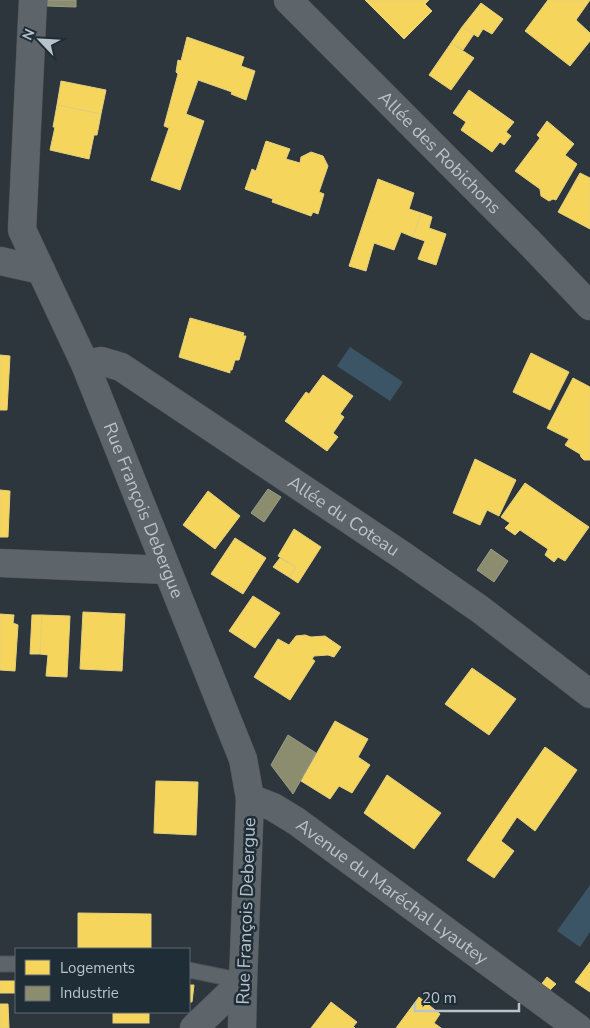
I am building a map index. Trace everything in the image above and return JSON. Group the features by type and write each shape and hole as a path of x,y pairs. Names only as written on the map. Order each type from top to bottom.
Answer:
{"street":[{"name":"Rue François Debergue","path":"33,0 22,230 85,364 243,759 250,798 242,1028"},
{"name":"Allée des Robichons","path":"288,0 590,306"},
{"path":"0,261 42,270"},
{"name":"Allée du Coteau","path":"85,364 101,361 121,367 481,610 590,694"},
{"path":"0,563 167,570"},
{"name":"Avenue du Maréchal Lyautey","path":"250,798 273,807 296,821 578,1028"},
{"path":"194,1028 243,981"}],"lane":[{"path":"0,964 15,964"},
{"path":"190,970 243,981"}],"water":[{"path":"350,347 403,382 390,401 337,366"},
{"path":"590,885 590,932 580,947 557,931"}],"building: Logements":[{"path":"365,0 429,0 425,4 432,11 404,39"},
{"path":"548,0 590,0 576,20 590,33 590,41 570,66 525,31"},
{"path":"481,3 503,19 492,34 483,29 478,37 462,27"},
{"path":"462,27 474,34 463,50 451,43"},
{"path":"187,37 244,57 241,66 255,71 246,100 231,94 232,92 198,80 186,114 204,121 180,190 151,180 169,128 164,126 178,74 176,72 178,60 181,61"},
{"path":"451,43 474,58 451,90 429,75"},
{"path":"61,81 106,90 101,114 57,105"},
{"path":"469,90 514,122 506,132 511,136 504,145 500,142 492,152 461,130 466,122 453,113"},
{"path":"57,105 101,114 97,135 94,135 89,159 50,150"},
{"path":"547,121 574,144 565,155 577,164 556,200 549,201 541,196 540,189 515,171 540,138 537,135"},
{"path":"266,141 290,149 286,159 300,163 301,157 311,152 323,156 328,166 319,192 324,194 318,214 313,212 311,216 272,202 273,199 245,189 252,169 256,171"},
{"path":"580,173 590,178 590,229 558,212"},
{"path":"378,179 414,193 409,209 421,213 413,237 401,232 394,250 374,243 366,271 349,266"},
{"path":"421,213 432,217 429,228 446,234 436,265 418,259 425,241 413,237"},
{"path":"190,318 244,333 243,336 246,336 239,360 235,360 230,373 179,357"},
{"path":"531,353 569,372 550,410 513,392"},
{"path":"0,355 10,356 7,410 0,410"},
{"path":"323,375 353,396 340,414 344,417 333,433 338,437 327,451 285,421 306,392 309,394"},
{"path":"573,378 590,387 590,460 584,460 580,454 565,445 569,439 547,428"},
{"path":"475,459 516,480 499,516 487,510 480,525 453,513"},
{"path":"525,483 589,527 565,561 558,557 554,562 545,555 548,549 520,530 515,535 505,528 510,523 501,517"},
{"path":"0,490 10,491 8,537 0,537"},
{"path":"208,491 240,516 215,549 183,525"},
{"path":"294,529 321,547 298,583 289,577 296,567 278,556"},
{"path":"235,538 266,558 243,594 211,574"},
{"path":"280,558 296,567 289,577 273,567"},
{"path":"253,596 280,613 255,648 229,631"},
{"path":"83,612 125,614 122,671 80,669"},
{"path":"0,614 14,615 13,623 18,625 15,671 0,670"},
{"path":"32,615 42,615 40,654 30,654"},
{"path":"42,615 70,616 67,677 46,676 48,655 40,654"},
{"path":"305,635 311,637 325,636 341,647 334,657 328,655 314,656 312,659 315,661 290,700 254,677 278,639 289,645 296,636"},
{"path":"472,668 516,699 489,735 445,704"},
{"path":"335,721 368,739 358,757 370,765 352,793 339,786 330,799 301,781"},
{"path":"545,747 577,770 535,831 517,817 501,841 514,851 494,878 467,860"},
{"path":"387,775 441,813 414,849 364,813"},
{"path":"156,781 198,782 196,835 154,833"},
{"path":"78,913 151,914 151,948 78,948"},
{"path":"590,962 590,992 575,982"},
{"path":"547,977 556,984 548,992 540,986"},
{"path":"0,981 15,981 15,993 0,993"},
{"path":"190,985 194,985 192,1002 190,1002"},
{"path":"419,997 440,1014 434,1023 441,1028 396,1028"},
{"path":"331,1002 357,1022 353,1027 355,1028 311,1028"},
{"path":"0,1004 8,1004 9,1028 0,1028"},
{"path":"113,1013 149,1013 149,1023 113,1023"}],"building: Industrie":[{"path":"47,0 76,0 76,7 47,6"},
{"path":"268,489 281,497 264,522 251,513"},
{"path":"491,549 508,561 494,582 477,570"},
{"path":"288,735 316,753 293,794 271,765"}]}
